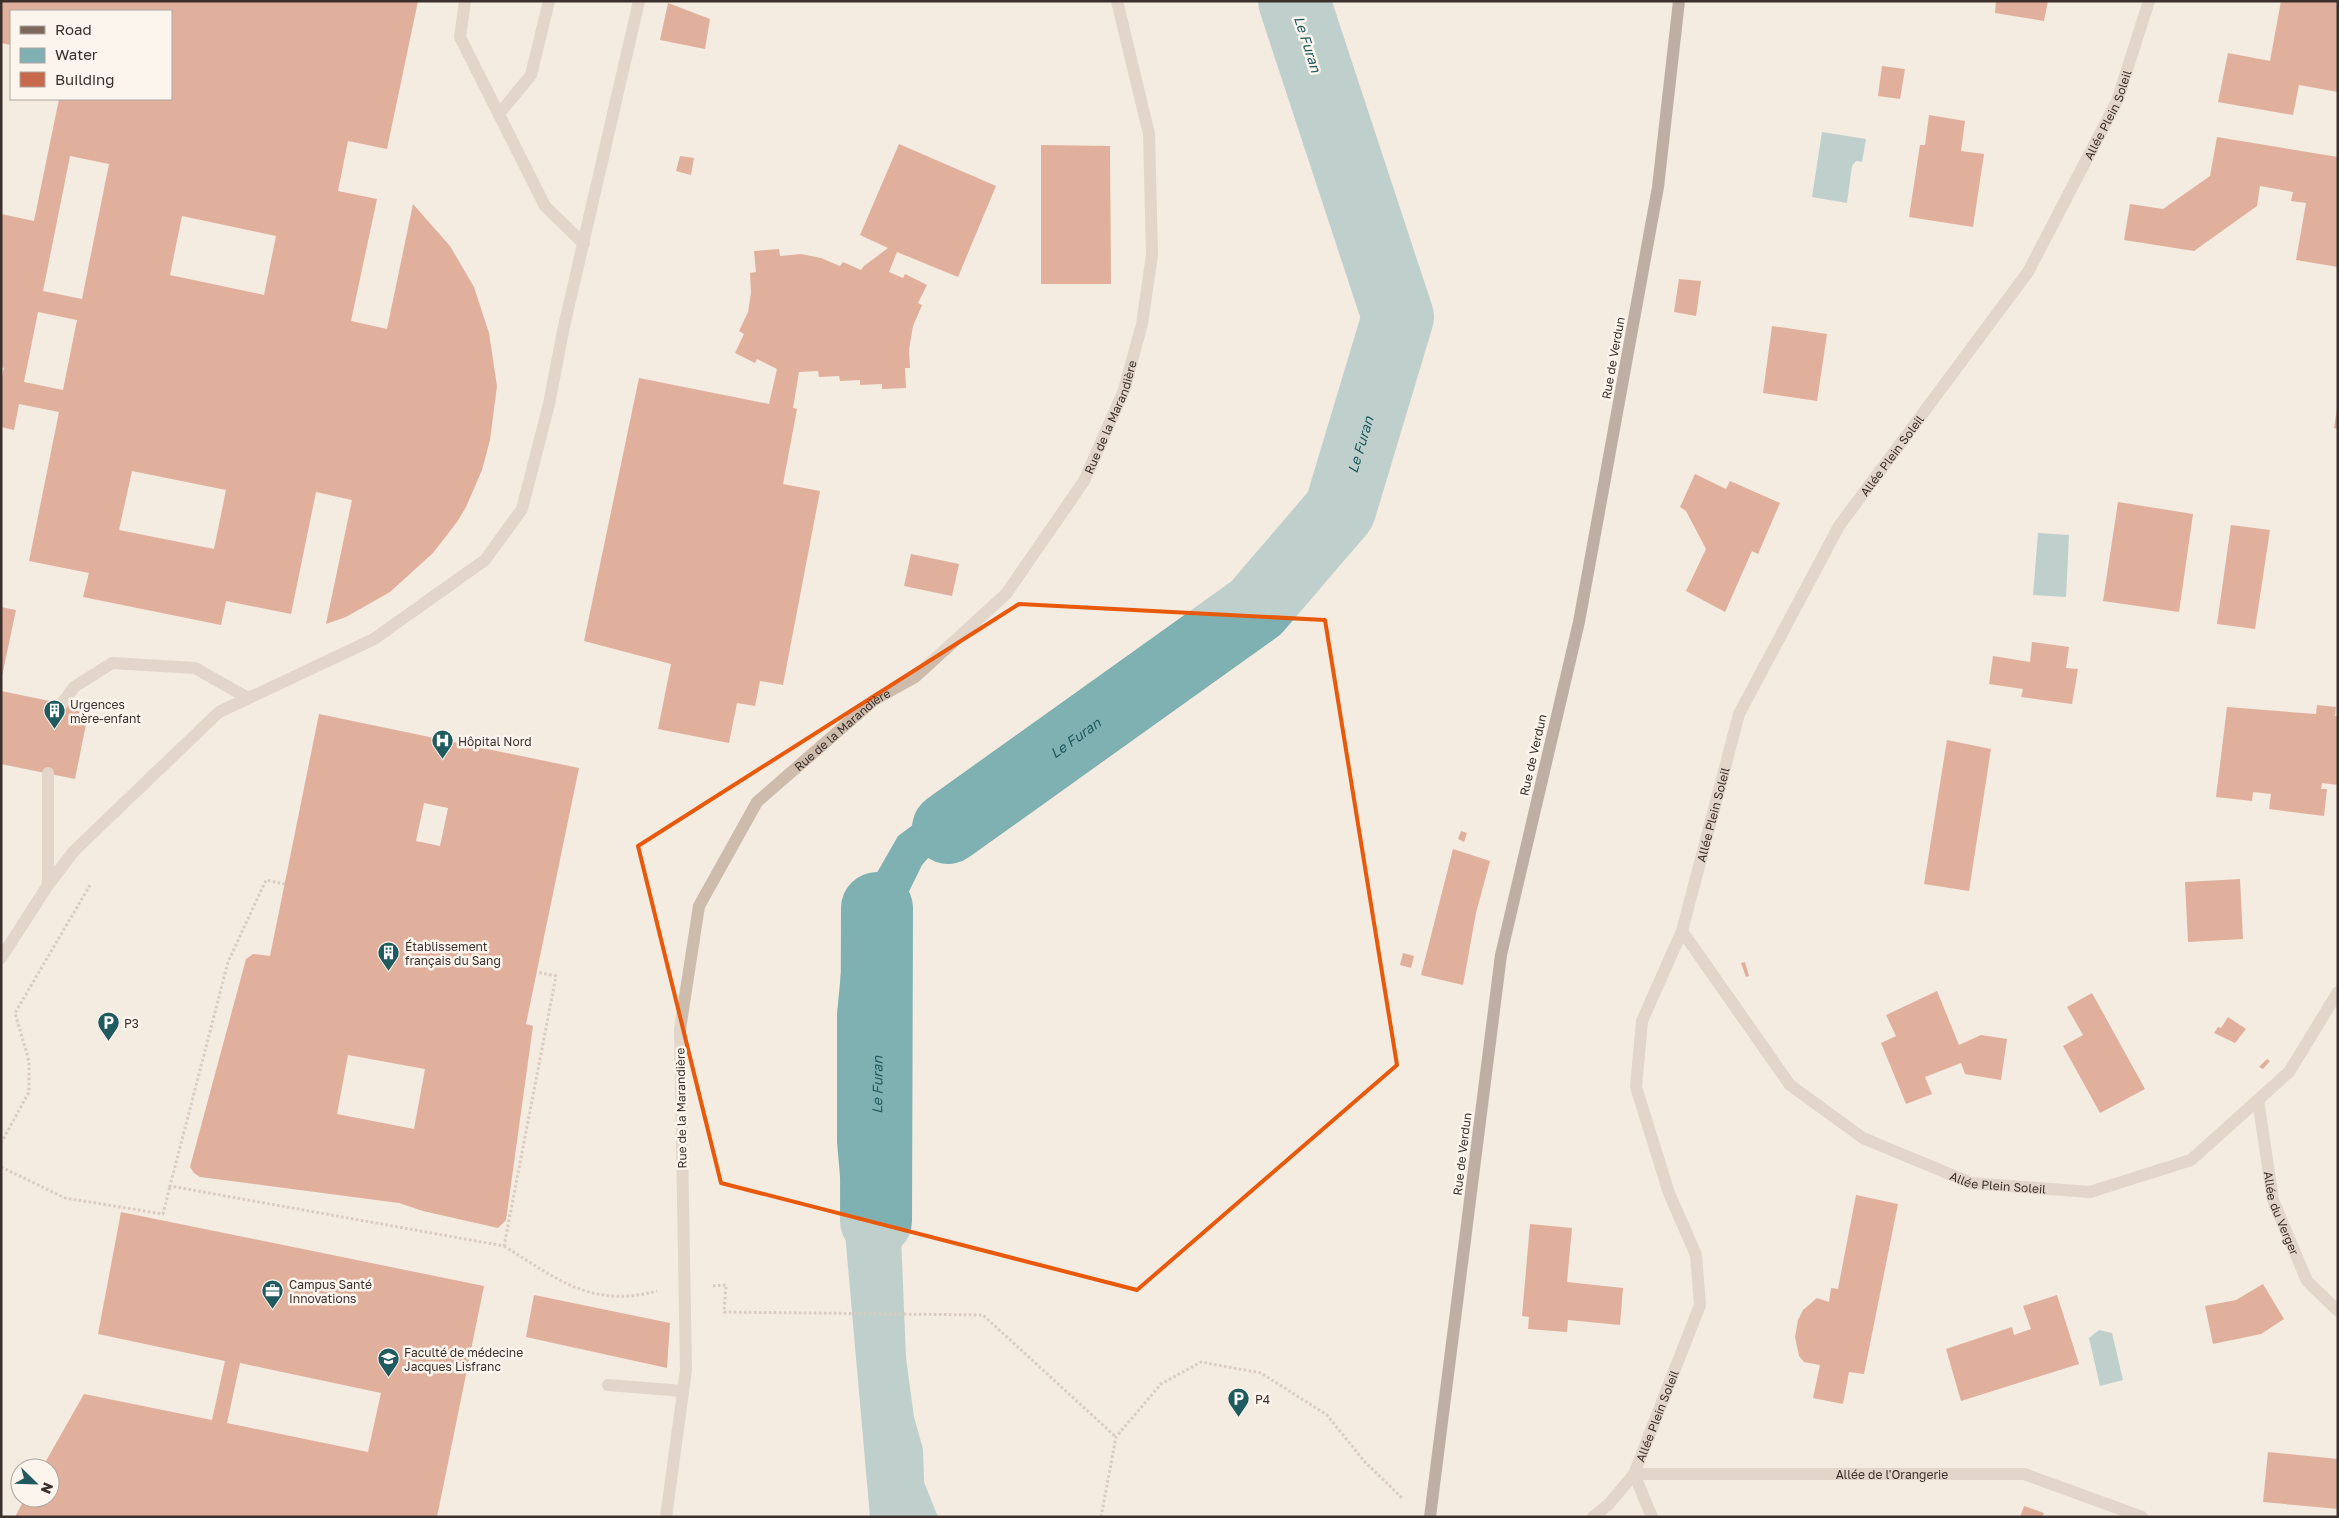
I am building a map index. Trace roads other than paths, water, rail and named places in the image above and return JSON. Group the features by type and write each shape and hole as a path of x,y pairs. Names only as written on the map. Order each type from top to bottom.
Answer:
{"main road":[{"name":"Rue de Verdun","path":"1430,1517 1501,955 1578,622 1658,187 1679,1"}],"street":[{"path":"465,1 460,37 545,206 584,244"},
{"path":"499,114 531,76 549,1"},
{"path":"1,958 48,885 74,850 219,712 374,639 486,560 522,509 549,404 563,331 639,1"},
{"name":"Rue de la Marandière","path":"666,1517 686,1370 680,1029 700,906 757,802 874,700 915,677 1006,594 1084,481 1124,390 1142,324 1152,255 1149,134 1117,1"},
{"name":"Allée Plein Soleil","path":"1594,1517 1634,1474 1700,1305 1696,1255 1669,1193 1636,1087 1642,1021 1682,931 1739,714 1838,526 2028,272 2117,101 2149,1"},
{"path":"62,704 74,687 112,663 195,668 248,698"},
{"path":"48,773 48,885"},
{"name":"Allée Plein Soleil","path":"1682,931 1790,1085 1863,1138 1971,1183 2090,1192 2191,1160 2289,1072 2338,992"},
{"name":"Allée du Verger","path":"2258,1100 2272,1200 2307,1280 2338,1312"},
{"path":"608,1385 683,1391"},
{"path":"1634,1474 1652,1517"},
{"name":"Allée de l'Orangerie","path":"1634,1474 2024,1474 2142,1517"}],"water":[{"path":"1294,1 1318,1 1363,101 1408,269 1417,322 1409,385 1387,459 1349,527 1287,580 1267,616 1241,647 1180,704 1138,736 1095,764 1051,789 1005,802 963,818 922,865 893,924 880,979 874,1043 872,1098 901,1236 906,1358 914,1417 923,1449 924,1482 938,1517 870,1517 837,1142 837,1014 842,962 866,892 898,836 940,805 978,783 1049,764 1074,751 1213,638 1233,618 1304,516 1364,444 1378,392 1384,349 1373,227 1326,83"},
{"path":"1822,132 1866,139 1862,162 1856,161 1852,166 1847,203 1812,197"},
{"path":"2038,533 2069,535 2066,597 2033,595"},
{"path":"2099,1330 2112,1333 2123,1380 2100,1386 2089,1338"}],"waterway":[{"name":"Le Furan","path":"948,828 1256,608 1340,510 1398,317 1294,1"},
{"name":"Le Furan","path":"876,1221 877,908"}],"place":[{"name":"Urgences mère-enfant","path":"54,730"},
{"name":"Hôpital Nord","path":"442,760"},
{"name":"Établissement français du Sang","path":"389,972"},
{"name":"P3","path":"108,1042"},
{"name":"Campus Santé Innovations","path":"273,1310"},
{"name":"Faculté de médecine Jacques Lisfranc","path":"388,1378"},
{"name":"P4","path":"1239,1418"}]}
